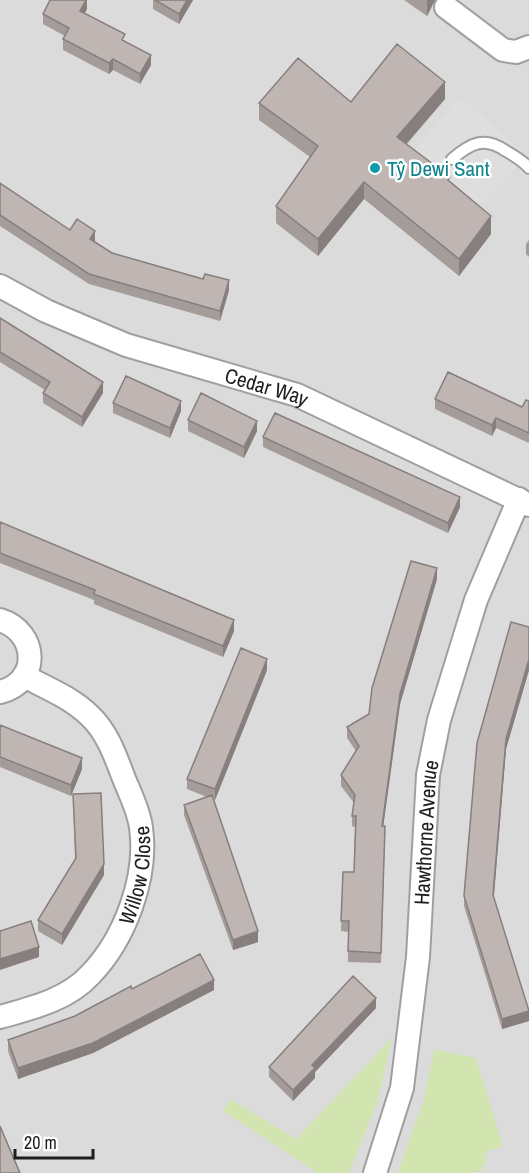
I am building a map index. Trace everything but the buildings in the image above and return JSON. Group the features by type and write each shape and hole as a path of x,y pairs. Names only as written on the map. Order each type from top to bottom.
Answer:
{"street":[{"path":"446,7 503,50 516,51 529,47"},
{"name":"Cedar Way","path":"0,286 46,311 126,345 297,395 524,502"},
{"name":"Hawthorne Avenue","path":"375,1173 402,1088 418,957 429,775 439,720 476,600 524,502"},
{"path":"0,620 12,624 26,639 30,657 24,676 16,684 0,692"},
{"name":"Willow Close","path":"0,1017 61,997 90,976 104,958 129,912 140,872 142,847 141,826 134,805 112,748 102,730 76,703 24,676"}],"lane":[{"path":"452,159 466,147 482,141 498,145 529,168"}],"shaded area":[{"path":"0,0 529,0 529,1173 0,1173"},
{"path":"460,97 527,155 474,212 407,159"}],"green space":[{"path":"392,1038 378,1100 349,1173 318,1173 223,1111 230,1099 296,1139"},
{"path":"434,1049 476,1058 503,1146 485,1152 487,1160 481,1171 398,1173 424,1099"}],"place":[{"name":"Tŷ Dewi Sant","path":"375,168"}]}
